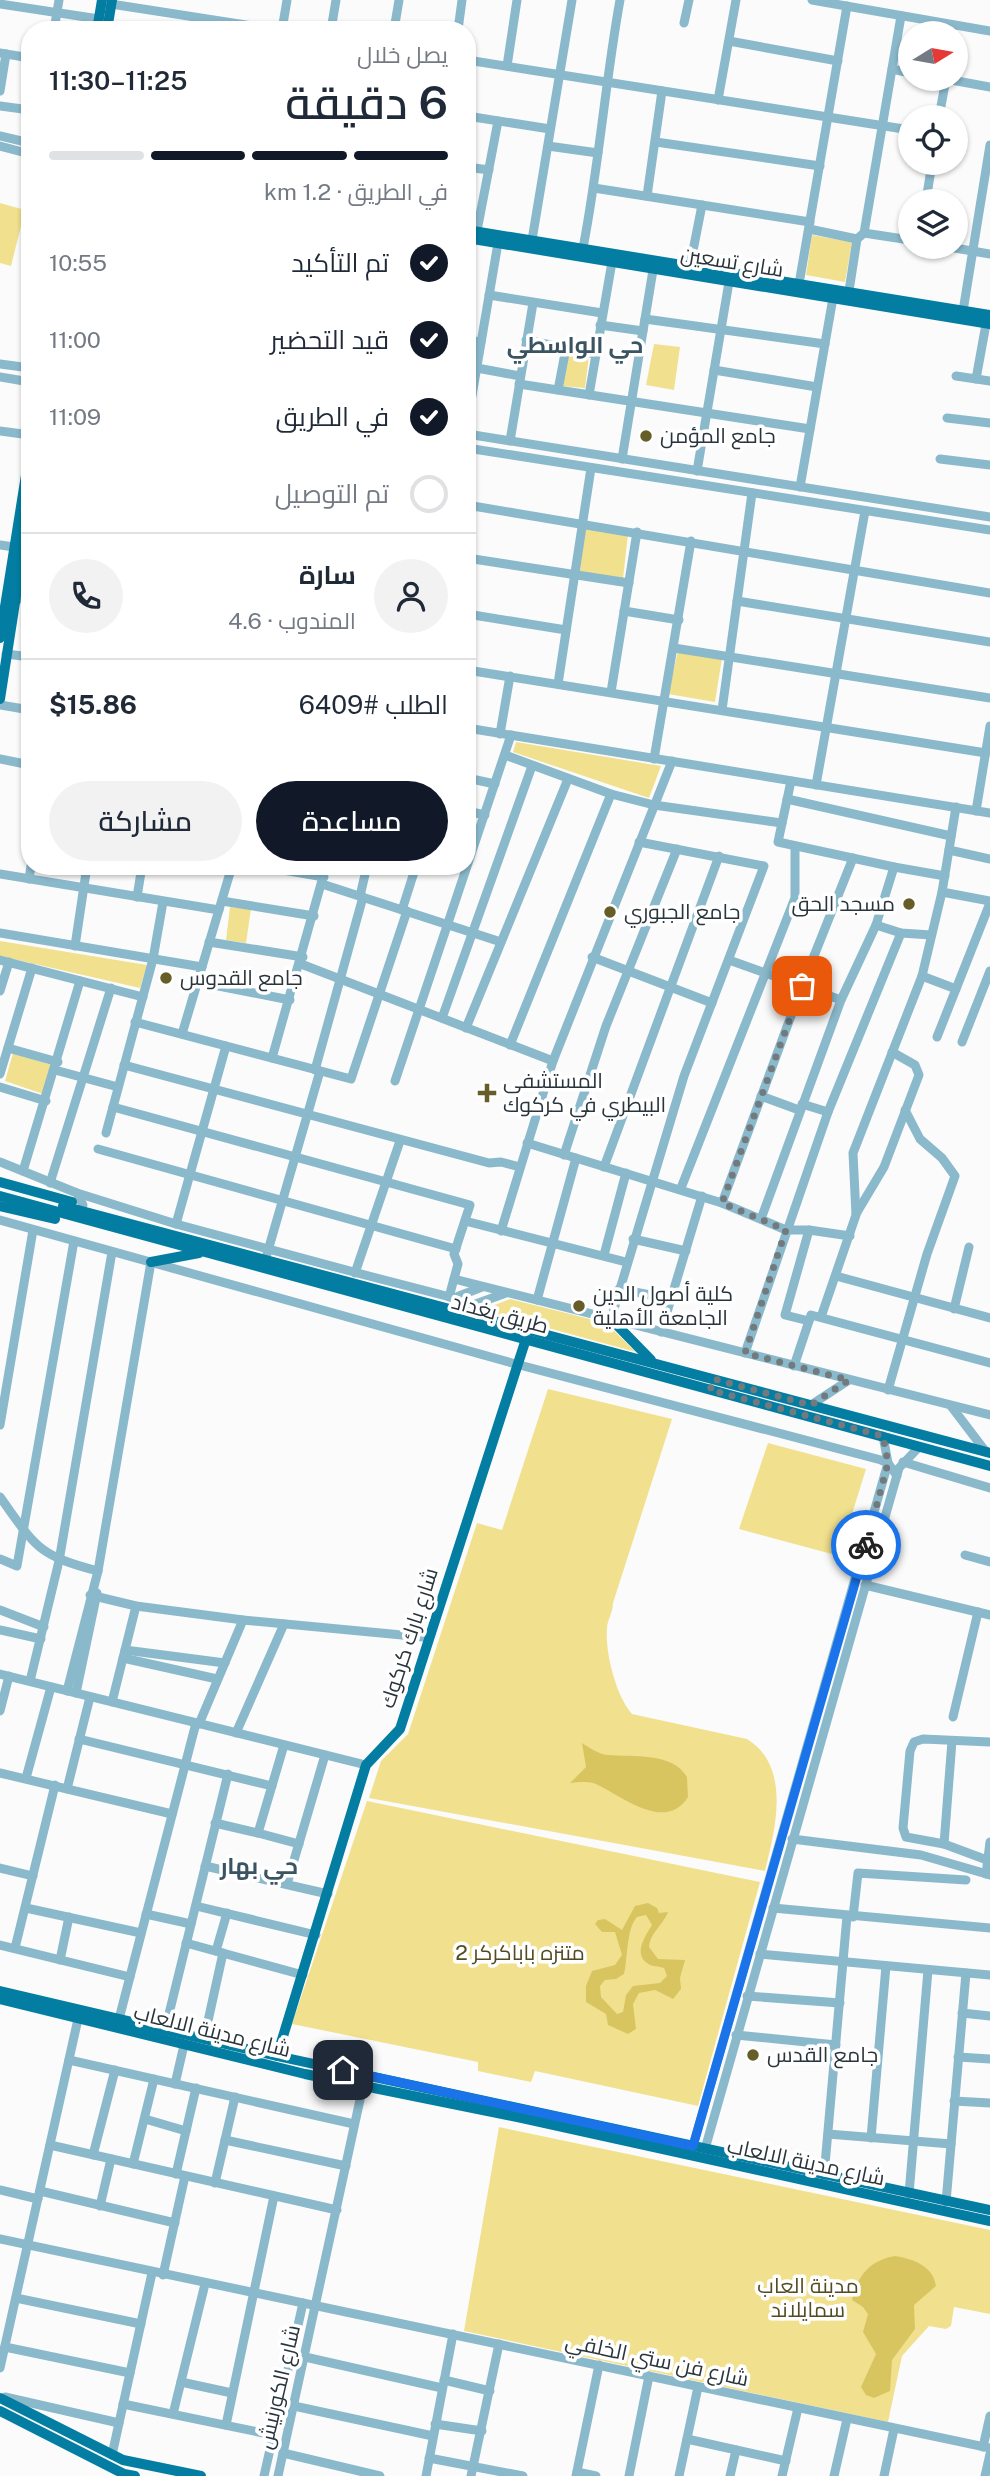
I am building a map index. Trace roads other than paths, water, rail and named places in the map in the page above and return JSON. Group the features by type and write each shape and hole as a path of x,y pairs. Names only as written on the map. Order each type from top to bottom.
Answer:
{"main road":[{"path":"100,21 108,1"},
{"path":"107,21 108,1"},
{"name":"شارع تسعين","path":"476,234 532,240 558,249 653,270 729,282 833,293 989,321"},
{"name":"شارع تسعين","path":"476,235 498,243 558,249 583,248 799,284 833,293 849,291 962,311 989,321"},
{"path":"0,699 6,654 7,600 14,547 21,525"},
{"path":"0,638 21,535"},
{"path":"0,1182 174,1234"},
{"name":"طريق بغداد","path":"0,1189 174,1234 202,1253 522,1341 811,1405 988,1452"},
{"name":"طريق بغداد","path":"0,1196 267,1254 653,1362 712,1384 990,1466"},
{"path":"0,1206 174,1234"},
{"path":"150,1262 202,1253"},
{"path":"611,1319 653,1362"},
{"name":"شارع بارك كركوك","path":"277,2056 366,1765 400,1729 522,1341"},
{"path":"389,1741 515,1364"},
{"name":"شارع مدينة الالعاب","path":"1,1998 119,2019 204,2039 236,2052 363,2086 409,2090 990,2210"},
{"name":"شارع مدينة الالعاب","path":"1,1998 184,2045 277,2056 409,2090 990,2221"},
{"path":"0,2397 112,2455 163,2472 201,2476"},
{"path":"0,2411 124,2474 135,2476"}],"street":[{"path":"56,21 59,0"},
{"path":"282,21 286,0"},
{"path":"332,21 336,0"},
{"path":"396,21 399,0"},
{"path":"460,21 463,0"},
{"path":"507,66 517,0"},
{"path":"532,240 572,0"},
{"path":"583,248 594,188 605,82 620,0"},
{"path":"684,23 689,0"},
{"path":"718,100 736,0"},
{"path":"812,0 990,31"},
{"path":"108,1 227,21"},
{"path":"0,4 57,13 84,21"},
{"path":"799,284 847,6"},
{"path":"849,291 901,16"},
{"path":"729,41 838,61"},
{"path":"0,91 3,54 21,57"},
{"path":"476,61 898,128"},
{"path":"892,69 898,70"},
{"path":"941,105 946,79 990,86"},
{"path":"647,196 662,91"},
{"path":"0,106 21,109"},
{"path":"476,117 550,129"},
{"path":"476,216 489,170 498,121"},
{"path":"0,136 21,141"},
{"path":"656,142 820,166"},
{"path":"962,311 990,145"},
{"path":"0,146 21,151"},
{"path":"548,146 598,153"},
{"path":"476,168 489,170"},
{"path":"594,188 702,205 860,236 898,239"},
{"path":"690,267 702,205"},
{"path":"498,243 477,368 558,390 810,429"},
{"path":"968,250 990,254"},
{"path":"589,395 612,262"},
{"path":"622,459 653,270"},
{"path":"697,471 729,282"},
{"path":"800,487 833,293"},
{"path":"489,295 602,313"},
{"path":"510,441 533,303"},
{"path":"645,319 825,344"},
{"path":"976,379 989,321"},
{"path":"600,325 643,331"},
{"path":"526,340 595,354"},
{"path":"476,341 481,342"},
{"path":"558,390 566,348"},
{"path":"0,364 21,367"},
{"path":"714,370 817,387"},
{"path":"956,376 990,381"},
{"path":"0,377 21,380"},
{"path":"947,418 990,423"},
{"path":"0,431 21,434"},
{"path":"476,435 990,517"},
{"path":"476,449 990,530"},
{"path":"558,463 561,449"},
{"path":"940,459 990,465"},
{"path":"558,684 591,468"},
{"path":"722,710 752,493"},
{"path":"476,506 744,549 990,593"},
{"path":"816,785 864,510"},
{"path":"959,526 961,513"},
{"path":"611,692 637,532"},
{"path":"654,758 691,541"},
{"path":"0,545 14,547"},
{"path":"476,559 629,583"},
{"path":"737,601 990,642"},
{"path":"624,611 679,620"},
{"path":"476,615 566,630"},
{"path":"674,648 990,698"},
{"path":"6,654 21,656"},
{"path":"476,671 986,753"},
{"path":"500,734 510,676"},
{"path":"0,705 21,708"},
{"path":"976,811 990,726"},
{"path":"476,730 990,813"},
{"path":"476,837 511,735"},
{"path":"505,755 611,794 654,804 782,823"},
{"path":"0,759 21,763"},
{"path":"501,1231 553,1061 672,761"},
{"path":"442,1018 532,766"},
{"path":"466,1028 568,779"},
{"path":"476,780 495,784"},
{"path":"791,780 778,842 945,876"},
{"path":"510,1045 611,794"},
{"path":"786,799 951,836"},
{"path":"856,1215 853,1153 922,976 942,892 956,807"},
{"path":"476,813 485,815"},
{"path":"611,1319 650,1181 684,1076 764,866 639,842"},
{"path":"681,1188 795,898 795,846"},
{"path":"564,1155 606,1026 677,849"},
{"path":"949,850 990,859"},
{"path":"604,1167 719,856"},
{"path":"722,1203 802,986 853,858"},
{"path":"761,1219 841,1000 876,925 894,867"},
{"path":"0,874 163,902 314,916"},
{"path":"29,879 30,875"},
{"path":"75,946 86,875"},
{"path":"137,897 141,875"},
{"path":"182,1034 229,875"},
{"path":"300,875 323,880 362,897 501,942"},
{"path":"272,1058 324,875"},
{"path":"366,875 307,1114 267,1254 454,1298 484,1286"},
{"path":"135,1022 351,1079 380,994 414,875"},
{"path":"395,1082 463,875"},
{"path":"937,1037 990,902 942,892"},
{"path":"106,1133 153,959 163,902"},
{"path":"876,925 901,933 932,935"},
{"path":"0,933 202,967"},
{"path":"745,1353 828,1112 901,933"},
{"path":"209,942 302,960 341,979 553,1061"},
{"path":"592,957 712,1003"},
{"path":"729,960 841,1000"},
{"path":"0,991 4,961 143,997"},
{"path":"0,1074 2,1058 8,1048 32,968"},
{"path":"962,1042 990,971"},
{"path":"922,976 956,989"},
{"path":"23,1171 57,1066 80,981"},
{"path":"198,982 290,1000"},
{"path":"50,1183 111,988"},
{"path":"0,1162 174,1234 226,1046"},
{"path":"8,1048 84,1079 118,1087"},
{"path":"821,1317 856,1215 884,1167 919,1075 915,1065 892,1052"},
{"path":"124,1065 489,1163 501,1162 520,1167"},
{"path":"0,1087 46,1101"},
{"path":"761,1096 828,1112"},
{"path":"113,1107 470,1205 454,1254 458,1264 449,1297"},
{"path":"888,1390 914,1297 955,1176 942,1158 920,1139 905,1110"},
{"path":"355,1273 383,1181 400,1140"},
{"path":"527,1143 681,1188 786,1230 850,1236"},
{"path":"98,1149 456,1249"},
{"path":"537,1300 576,1158"},
{"path":"604,1255 626,1173"},
{"path":"77,1193 83,1205"},
{"path":"661,1332 702,1196"},
{"path":"0,1220 515,1364 888,1463"},
{"path":"465,1221 626,1262"},
{"path":"0,1425 33,1230"},
{"path":"808,1230 785,1315 808,1321"},
{"path":"633,1239 686,1251"},
{"path":"0,1559 16,1566 74,1241"},
{"path":"954,1309 969,1247"},
{"path":"30,1681 59,1561 112,1252"},
{"path":"72,1692 94,1597 150,1262"},
{"path":"836,1276 990,1318"},
{"path":"454,1279 990,1415"},
{"path":"619,1289 671,1300"},
{"path":"460,1310 507,1292"},
{"path":"794,1366 811,1314 990,1363"},
{"path":"811,1405 849,1380"},
{"path":"951,1406 988,1452"},
{"path":"883,1436 888,1463 897,1476"},
{"path":"699,2148 760,1954 792,1839 796,1807 897,1476 903,1462 919,1447"},
{"path":"903,1462 990,1488"},
{"path":"699,2148 796,1807 888,1463"},
{"path":"0,1497 37,1548 59,1561 98,1571"},
{"path":"965,1555 990,1562"},
{"path":"865,1585 990,1615"},
{"path":"94,1597 136,1606 243,1620 423,1637"},
{"path":"112,1702 136,1606"},
{"path":"0,1610 44,1627"},
{"path":"953,1717 978,1612"},
{"path":"119,2019 197,1723 243,1620"},
{"path":"236,1733 284,1624"},
{"path":"0,1629 41,1639"},
{"path":"124,1653 225,1663"},
{"path":"124,1653 217,1679"},
{"path":"0,1711 4,1675 366,1765"},
{"path":"26,1778 51,1687"},
{"path":"67,1789 90,1696"},
{"path":"79,1739 272,1786"},
{"path":"987,1860 944,1844 906,1837 903,1828 912,1745 923,1739 990,1742"},
{"path":"944,1844 952,1741"},
{"path":"258,1833 284,1745"},
{"path":"287,1884 325,1755"},
{"path":"0,1774 26,1778 172,1815"},
{"path":"166,2030 228,1774"},
{"path":"15,1948 55,1785"},
{"path":"215,1823 299,1844"},
{"path":"792,1839 921,1855 988,1874 990,1842"},
{"path":"205,1866 328,1894"},
{"path":"0,1868 33,1876"},
{"path":"824,2176 844,1962 858,1873 966,1880"},
{"path":"196,1906 316,1935"},
{"path":"26,1908 141,1933"},
{"path":"773,1908 990,1928"},
{"path":"146,1913 191,1924"},
{"path":"204,2039 227,1913"},
{"path":"60,1960 69,1917"},
{"path":"186,1943 303,1975"},
{"path":"0,1945 130,1977"},
{"path":"760,1954 990,1975"},
{"path":"871,2138 886,1966"},
{"path":"909,2194 928,1970"},
{"path":"946,2202 966,1973"},
{"path":"747,1996 840,2003"},
{"path":"962,2013 990,2016"},
{"path":"0,2368 78,2019"},
{"path":"736,2035 836,2045"},
{"path":"175,2084 184,2045"},
{"path":"958,2057 990,2060"},
{"path":"69,2060 355,2124"},
{"path":"93,2155 115,2070"},
{"path":"133,2164 154,2079"},
{"name":"شارع الكورنيش","path":"278,2476 363,2086"},
{"path":"163,2275 175,2223 186,2130 196,2088"},
{"path":"215,2183 235,2097"},
{"path":"954,2101 990,2103"},
{"path":"145,2119 186,2130"},
{"path":"828,2134 951,2144"},
{"path":"225,2140 346,2166"},
{"path":"50,2145 337,2210"},
{"path":"100,2206 111,2159"},
{"path":"0,2190 100,2206 175,2223"},
{"path":"226,2425 251,2292 274,2196"},
{"name":"شارع فن ستي الخلفي","path":"0,2239 988,2450"},
{"path":"112,2455 152,2273"},
{"path":"173,2414 205,2284"},
{"path":"16,2298 141,2324"},
{"path":"264,2476 303,2303"},
{"path":"0,2319 10,2323"},
{"path":"426,2476 453,2334"},
{"path":"472,2471 499,2344"},
{"path":"5,2347 130,2373"},
{"path":"305,2357 490,2391"},
{"path":"596,2476 576,2474 599,2365"},
{"path":"629,2476 649,2376"},
{"path":"181,2382 232,2393"},
{"path":"680,2476 698,2386"},
{"path":"0,2397 119,2423"},
{"path":"123,2404 273,2435"},
{"path":"294,2406 433,2436"},
{"path":"782,2476 798,2408"},
{"path":"985,2476 990,2416"},
{"path":"834,2476 847,2419"},
{"path":"435,2424 482,2431"},
{"path":"884,2476 894,2429"},
{"path":"687,2439 786,2461"},
{"path":"730,2476 736,2450"},
{"path":"283,2453 380,2476"},
{"path":"429,2458 472,2471 523,2476"}],"place":[{"name":"جامع المؤمن","path":"646,436"},
{"name":"مسجد الحق","path":"909,904"},
{"name":"جامع الجبوري","path":"610,912"},
{"name":"جامع القدوس","path":"166,978"},
{"name":"المستشفى البيطري في كركوك","path":"487,1093"},
{"name":"كلية أصول الدين الجامعة الأهلية","path":"579,1306"},
{"name":"جامع القدس","path":"753,2055"}],"district":[{"name":"حي الواسطي","path":"575,345"},
{"name":"حي بهار","path":"259,1866"}],"park label":[{"name":"متنزه باباكركر 2","path":"520,1953"},
{"name":"مدينة العاب سمايلاند","path":"808,2298"}]}
